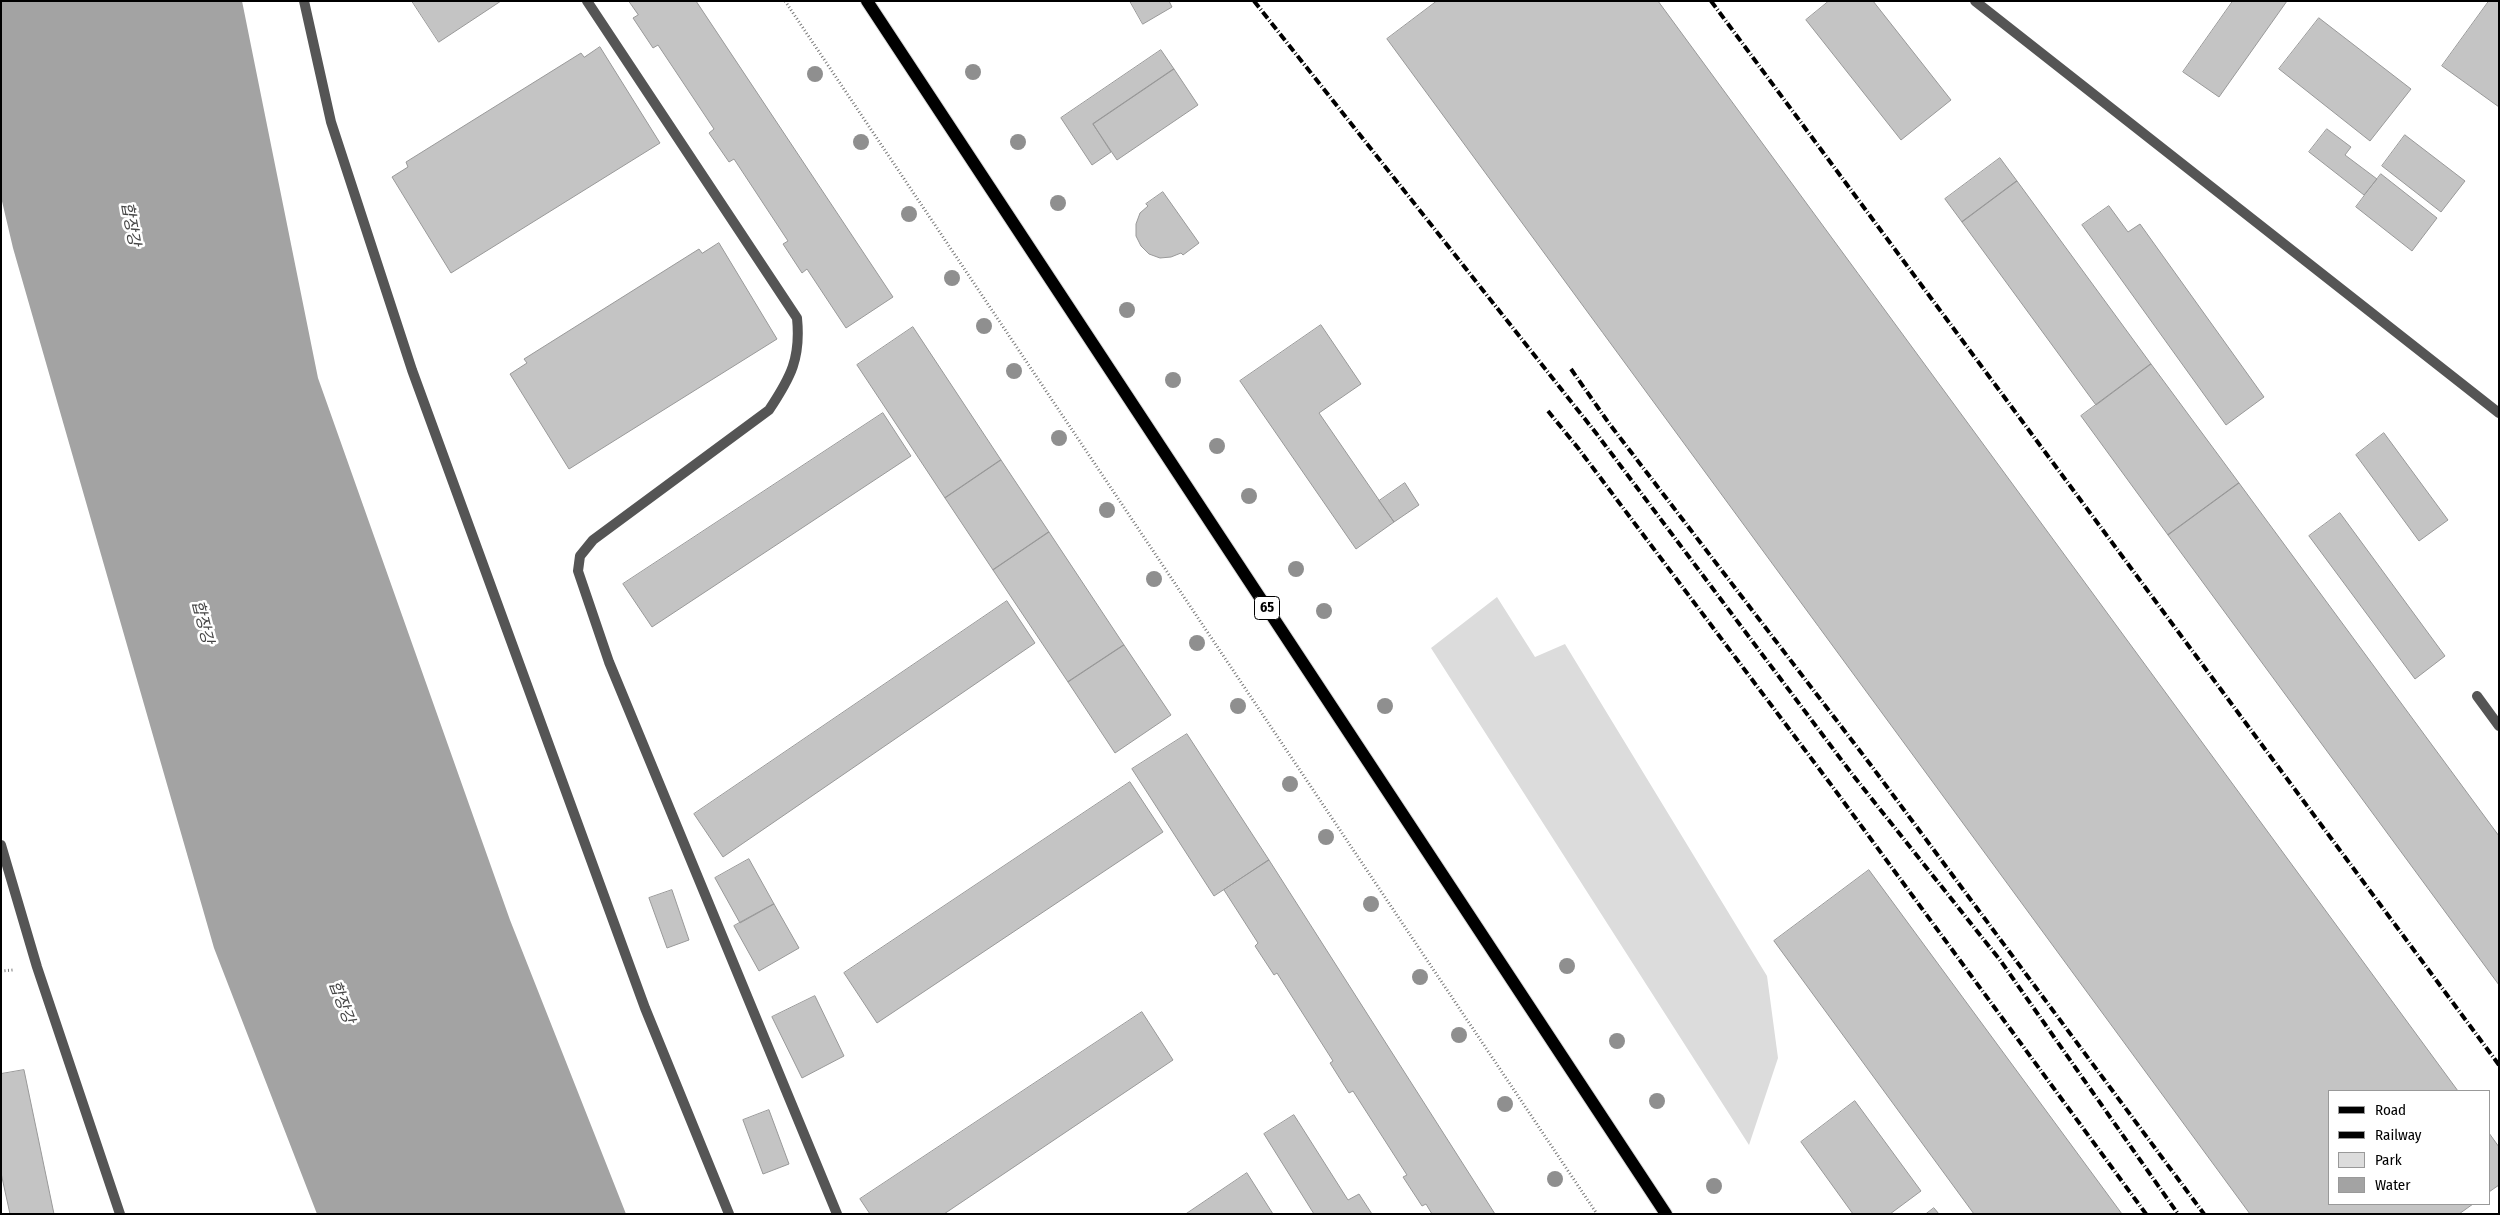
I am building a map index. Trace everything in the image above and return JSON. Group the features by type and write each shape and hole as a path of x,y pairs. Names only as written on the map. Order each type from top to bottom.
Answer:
{"main road":[{"name":"65","path":"867,1 1666,1214"}],"street":[{"path":"304,1 331,122 412,370 645,1008 729,1214"},
{"path":"587,1 797,318 799,347 795,362 782,390 769,410 593,540 580,556 578,571 609,662 837,1214"},
{"path":"1974,1 2499,413"},
{"path":"2477,696 2499,726"},
{"path":"1,845 37,967 120,1214"}],"path":[{"path":"785,1 1596,1214"}],"green space":[{"path":"1497,597 1535,657 1565,644 1767,976 1778,1058 1749,1145 1431,648"}],"water":[{"name":"합장강","path":"1,1 242,1 318,378 510,920 626,1214 317,1214 214,948 13,248 1,197"}],"building":[{"path":"412,1 501,1 439,42"},
{"path":"629,1 696,1 893,297 846,328 807,269 802,273 783,244 788,241 734,159 729,162 709,133 714,129 658,45 653,48 633,18 638,15"},
{"path":"1130,1 1169,1 1172,7 1143,24"},
{"path":"1437,1 1658,1 2457,1090 2328,1090 2328,1205 2472,1205 2459,1214 2250,1214 1387,39"},
{"path":"1829,1 1873,1 1951,100 1901,140 1806,20"},
{"path":"2233,1 2287,1 2219,97 2183,72"},
{"path":"2489,1 2499,1 2499,107 2442,66"},
{"path":"2319,18 2411,89 2370,141 2279,69"},
{"path":"600,47 660,143 451,273 392,177 408,167 406,162 581,53 584,57"},
{"path":"1161,50 1174,69 1093,124 1111,152 1092,165 1061,118"},
{"path":"1174,69 1198,105 1117,160 1093,124"},
{"path":"2327,129 2351,147 2345,155 2377,179 2364,195 2309,152"},
{"path":"2405,135 2465,181 2441,212 2382,166"},
{"path":"2000,158 2017,181 1962,222 1945,199"},
{"path":"2381,174 2437,218 2412,251 2356,207"},
{"path":"2017,181 2151,364 2096,405 1962,222"},
{"path":"1163,192 1199,243 1183,255 1181,253 1171,257 1160,258 1149,254 1141,246 1136,236 1136,224 1140,213 1148,206 1146,204"},
{"path":"2109,206 2128,232 2140,224 2264,397 2226,425 2082,225"},
{"path":"719,243 777,339 569,469 510,374 527,363 524,359 699,249 702,253"},
{"path":"1321,325 1361,384 1319,413 1394,522 1356,549 1240,381"},
{"path":"913,327 1001,460 945,498 857,365"},
{"path":"2151,364 2239,483 2168,535 2081,416"},
{"path":"883,413 911,456 652,627 623,584"},
{"path":"2384,433 2448,520 2419,541 2356,455"},
{"path":"1001,460 1049,532 993,570 945,498"},
{"path":"1405,483 1419,505 1394,522 1379,501"},
{"path":"2239,483 2499,836 2499,985 2168,535"},
{"path":"2340,513 2445,656 2415,679 2309,536"},
{"path":"1049,532 1124,645 1068,682 993,570"},
{"path":"1007,601 1035,643 723,857 694,814"},
{"path":"1124,645 1171,715 1115,753 1068,682"},
{"path":"1187,734 1269,860 1214,896 1132,769"},
{"path":"1130,782 1163,832 877,1023 844,973"},
{"path":"749,859 774,904 740,923 715,878"},
{"path":"1269,860 1495,1214 1432,1214 1426,1204 1422,1206 1403,1177 1407,1175 1353,1091 1349,1093 1330,1063 1333,1061 1277,973 1274,975 1255,946 1258,943 1224,890"},
{"path":"1869,870 2122,1214 1974,1214 1774,941"},
{"path":"672,890 689,940 667,948 649,898"},
{"path":"774,904 799,948 759,971 734,926"},
{"path":"815,996 844,1056 802,1078 772,1017"},
{"path":"1142,1012 1173,1060 944,1214 870,1214 860,1199"},
{"path":"24,1070 54,1214 10,1214 1,1173 1,1074"},
{"path":"1855,1101 1921,1191 1890,1214 1853,1214 1801,1142"},
{"path":"769,1110 789,1164 763,1174 743,1120"},
{"path":"1294,1115 1348,1200 1359,1194 1372,1214 1314,1214 1264,1134"},
{"path":"2490,1134 2499,1147 2499,1185 2490,1191"},
{"path":"1247,1173 1273,1214 1186,1214"},
{"path":"1934,1208 1939,1214 1926,1214"}],"railway":[{"path":"1254,1 1596,433 1852,774 2000,960 2178,1214"},
{"path":"1711,1 2499,1065"},
{"path":"1571,369 1608,422 1870,764 2204,1214"},
{"path":"1548,411 1578,448 1832,786 2146,1214"}]}
